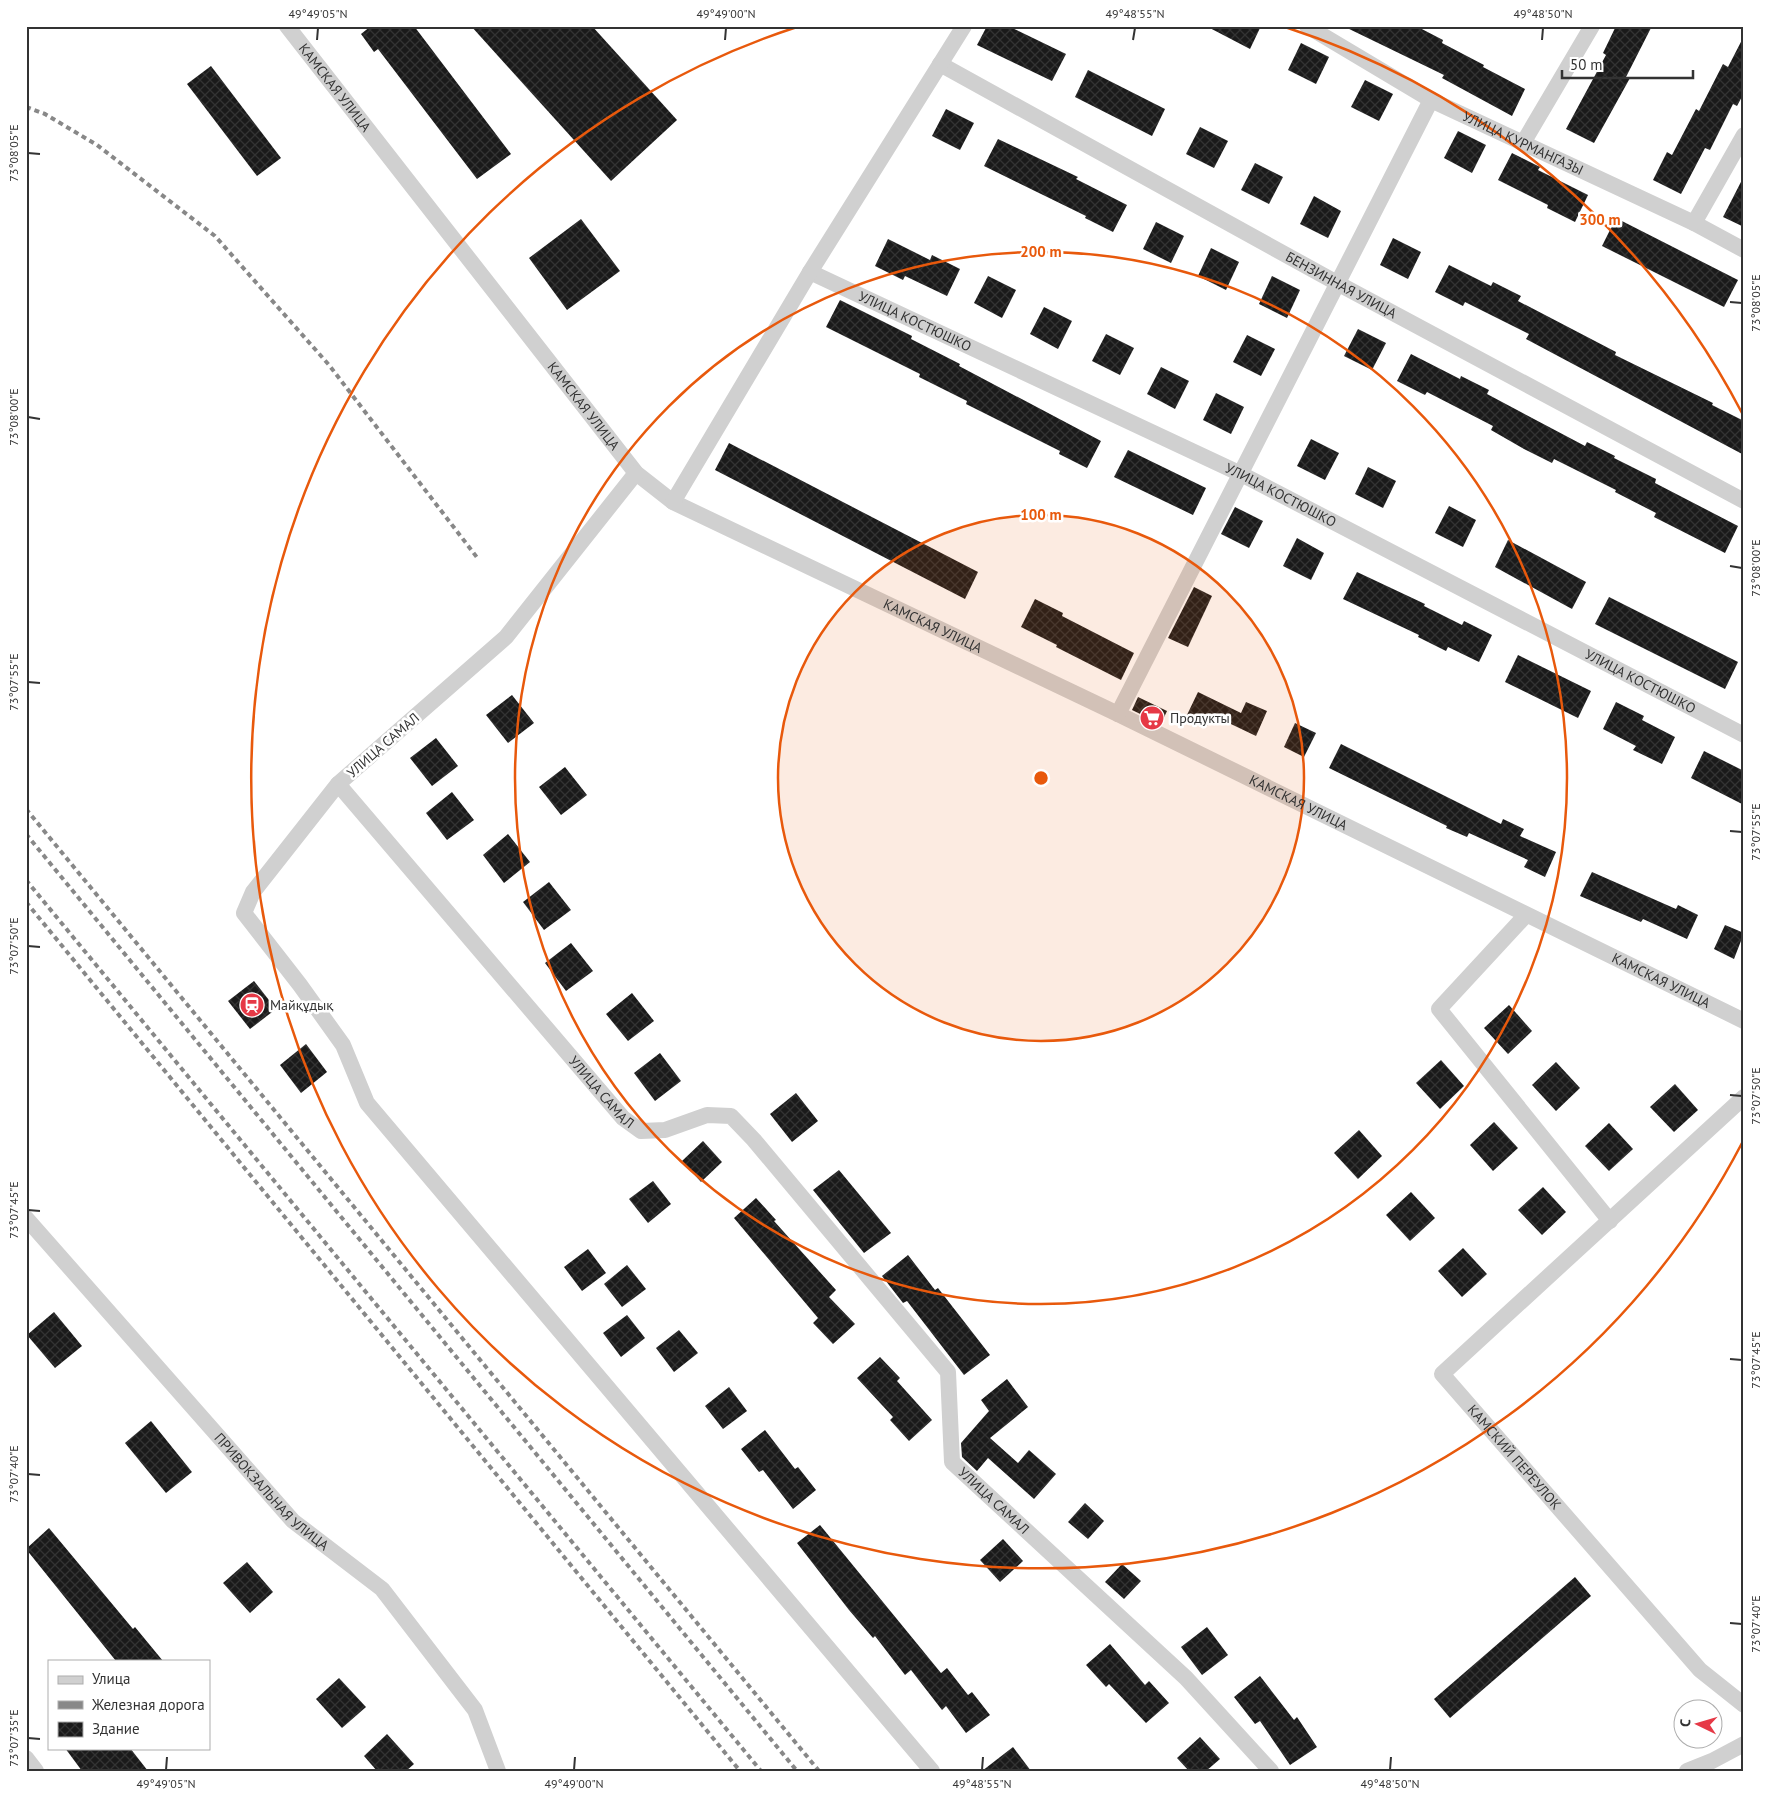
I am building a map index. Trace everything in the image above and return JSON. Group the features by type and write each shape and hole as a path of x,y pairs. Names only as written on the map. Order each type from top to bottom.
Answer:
{"street":[{"name":"КАМСКАЯ УЛИЦА","path":"287,26 636,473 673,502 1118,714 1744,1021"},
{"path":"673,502 810,272 964,26"},
{"name":"УЛИЦА КУРМАНГАЗЫ","path":"1307,26 1431,100 1694,223 1744,250"},
{"path":"1523,143 1592,26"},
{"name":"БЕНЗИННАЯ УЛИЦА","path":"940,64 1337,283 1744,501"},
{"path":"1118,714 1431,100"},
{"path":"1694,223 1744,135"},
{"name":"УЛИЦА КОСТЮШКО","path":"810,272 1241,474 1744,735"},
{"name":"УЛИЦА САМАЛ","path":"636,473 506,637 338,784 623,1118 642,1130 665,1130 707,1115 731,1116 754,1140 948,1372 952,1462 1186,1678 1271,1771"},
{"path":"338,784 253,892 244,913 300,985 343,1045 367,1103 932,1771"},
{"path":"1526,915 1439,1009 1610,1221"},
{"name":"КАМСКИЙ ПЕРЕУЛОК","path":"1744,1097 1442,1374 1700,1670 1744,1704"},
{"name":"ПРИВОКЗАЛЬНАЯ УЛИЦА","path":"26,1218 294,1521 382,1589 475,1710 498,1771"},
{"path":"1687,1771 1712,1761 1744,1744"},
{"path":"26,1758 36,1771"}],"building":[{"path":"371,26 414,26 511,154 477,179 378,49 374,52 361,34"},
{"path":"471,26 592,26 677,120 611,181"},
{"path":"987,26 1008,26 1066,54 1052,81 977,45"},
{"path":"1206,26 1261,26 1250,49"},
{"path":"1343,26 1416,26 1443,40 1442,43 1484,65 1483,67 1525,89 1512,116 1442,78 1444,75"},
{"path":"1616,26 1652,26 1626,77 1630,78 1594,143 1566,129 1606,55 1603,53"},
{"path":"1744,36 1744,93 1737,106 1733,104 1710,150 1705,148 1681,194 1653,180 1667,152 1672,155 1696,109 1699,111 1723,64 1728,67"},
{"path":"1301,43 1329,57 1316,84 1288,70"},
{"path":"211,66 281,158 257,176 187,84"},
{"path":"1088,70 1165,109 1152,136 1075,97"},
{"path":"1365,80 1393,94 1379,121 1351,107"},
{"path":"946,109 974,123 960,150 932,136"},
{"path":"1200,127 1228,141 1214,168 1186,154"},
{"path":"1458,131 1486,145 1472,173 1444,158"},
{"path":"998,139 1078,177 1076,179 1127,205 1113,232 1085,218 1086,216 984,166"},
{"path":"1512,153 1540,167 1538,170 1588,195 1575,222 1547,208 1548,205 1498,180"},
{"path":"1255,163 1283,177 1269,204 1241,190"},
{"path":"1744,176 1744,227 1723,217"},
{"path":"1314,196 1341,211 1328,238 1300,224"},
{"path":"1616,218 1738,280 1724,307 1602,246"},
{"path":"581,219 620,271 567,310 529,258"},
{"path":"1156,222 1184,236 1171,263 1143,249"},
{"path":"1393,238 1421,252 1408,279 1380,265"},
{"path":"888,239 930,260 932,255 960,269 947,296 905,276 903,280 875,266"},
{"path":"1211,248 1239,262 1226,290 1198,276"},
{"path":"1449,265 1491,286 1493,282 1521,296 1518,301 1616,352 1615,355 1713,403 1712,405 1744,421 1744,455 1526,339 1529,334 1465,302 1463,306 1435,292"},
{"path":"988,276 1016,290 1002,318 974,303"},
{"path":"1272,276 1300,290 1287,318 1259,304"},
{"path":"840,300 912,336 911,339 960,364 959,366 1101,441 1087,468 1059,454 1060,451 966,404 967,401 919,377 920,374 826,327"},
{"path":"1044,307 1072,321 1058,349 1030,334"},
{"path":"1358,329 1386,343 1372,370 1344,356"},
{"path":"1106,334 1134,348 1120,375 1092,361"},
{"path":"1247,335 1275,349 1261,376 1233,362"},
{"path":"1411,354 1460,379 1461,376 1489,390 1487,394 1585,446 1587,442 1615,456 1614,458 1656,479 1655,483 1738,526 1725,553 1654,517 1656,513 1615,492 1616,490 1554,459 1552,463 1491,430 1493,426 1427,392 1425,395 1397,381"},
{"path":"1161,367 1189,381 1175,409 1147,394"},
{"path":"1216,393 1244,407 1231,434 1203,420"},
{"path":"1311,439 1339,453 1325,480 1297,466"},
{"path":"729,443 978,572 965,599 715,470"},
{"path":"1128,450 1206,488 1193,515 1114,477"},
{"path":"1368,467 1396,481 1383,508 1355,494"},
{"path":"1449,506 1476,520 1463,547 1435,533"},
{"path":"1235,507 1263,521 1249,548 1221,534"},
{"path":"1297,538 1324,553 1311,580 1283,566"},
{"path":"1508,540 1586,582 1572,609 1495,567"},
{"path":"1357,572 1425,604 1424,606 1462,625 1464,621 1492,635 1479,662 1448,647 1446,651 1418,637 1419,635 1343,599"},
{"path":"1194,587 1212,596 1188,647 1168,638"},
{"path":"1609,597 1738,662 1725,689 1595,624"},
{"path":"1035,599 1063,613 1062,616 1134,653 1121,680 1021,627"},
{"path":"1518,655 1591,691 1578,718 1505,682"},
{"path":"1198,692 1241,713 1246,702 1267,711 1256,736 1212,715 1207,726 1186,717"},
{"path":"512,695 534,723 508,743 486,715"},
{"path":"1138,697 1167,711 1161,724 1132,710"},
{"path":"1616,702 1644,716 1642,720 1675,737 1662,764 1633,750 1636,746 1603,729"},
{"path":"1295,723 1316,733 1304,757 1284,747"},
{"path":"436,738 458,766 432,786 410,758"},
{"path":"1341,744 1501,824 1503,819 1524,829 1520,836 1556,852 1545,877 1524,867 1528,860 1469,833 1467,837 1446,828 1447,826 1329,768"},
{"path":"1704,751 1744,771 1744,805 1691,778"},
{"path":"565,767 587,795 561,815 539,787"},
{"path":"452,792 474,820 447,840 426,813"},
{"path":"508,834 530,862 504,883 483,855"},
{"path":"1592,872 1676,909 1678,905 1698,915 1687,939 1643,919 1641,922 1580,896"},
{"path":"549,882 571,910 544,930 523,902"},
{"path":"1725,925 1744,933 1734,959 1714,949"},
{"path":"571,943 593,971 566,991 545,963"},
{"name":"Майқұдық","path":"254,981 276,1009 250,1029 228,1001"},
{"path":"632,993 654,1021 628,1041 606,1014"},
{"path":"1509,1005 1532,1031 1508,1054 1484,1028"},
{"path":"306,1044 327,1072 301,1093 280,1065"},
{"path":"660,1053 681,1081 655,1101 634,1073"},
{"path":"1441,1060 1464,1086 1440,1109 1416,1083"},
{"path":"1556,1062 1580,1088 1556,1111 1532,1085"},
{"path":"1675,1084 1698,1110 1674,1132 1650,1107"},
{"path":"796,1093 818,1121 792,1142 770,1114"},
{"path":"1494,1122 1518,1148 1493,1171 1470,1145"},
{"path":"1609,1123 1633,1149 1609,1171 1585,1146"},
{"path":"1359,1130 1382,1156 1358,1179 1334,1153"},
{"path":"703,1141 722,1162 701,1182 682,1161"},
{"path":"839,1170 891,1233 864,1253 813,1190"},
{"path":"653,1181 671,1204 648,1223 629,1199"},
{"path":"1543,1187 1566,1212 1542,1235 1518,1210"},
{"path":"1411,1192 1435,1218 1410,1241 1386,1215"},
{"path":"756,1198 776,1220 774,1221 836,1290 829,1297 855,1324 833,1344 813,1323 818,1318 734,1218"},
{"path":"1463,1248 1487,1274 1462,1297 1438,1271"},
{"path":"588,1249 606,1273 582,1291 564,1267"},
{"path":"908,1255 935,1290 938,1288 990,1355 964,1375 907,1301 903,1303 882,1276"},
{"path":"627,1265 646,1289 622,1307 604,1284"},
{"path":"54,1312 82,1346 55,1368 27,1335"},
{"path":"627,1315 645,1338 621,1357 603,1333"},
{"path":"679,1330 698,1353 674,1372 656,1348"},
{"path":"880,1357 900,1378 897,1381 932,1420 909,1441 890,1420 893,1417 857,1378"},
{"path":"1007,1379 1028,1407 990,1438 1018,1463 1029,1450 1056,1474 1034,1499 988,1458 977,1471 962,1457 961,1443 989,1411 981,1400"},
{"path":"729,1387 747,1411 723,1429 705,1406"},
{"path":"151,1421 192,1472 166,1493 125,1443"},
{"path":"765,1430 795,1469 798,1467 816,1490 793,1509 763,1470 759,1472 741,1449"},
{"path":"1085,1503 1104,1521 1088,1539 1068,1522"},
{"path":"820,1525 941,1673 947,1668 968,1695 972,1692 990,1715 966,1733 946,1706 942,1710 911,1670 905,1675 875,1636 873,1638 849,1610 797,1543"},
{"path":"49,1528 133,1629 135,1627 162,1660 115,1660 26,1549"},
{"path":"1003,1539 1023,1561 1000,1582 980,1560"},
{"path":"247,1562 273,1592 250,1613 223,1583"},
{"path":"1122,1564 1141,1581 1124,1599 1105,1582"},
{"path":"1575,1577 1591,1596 1450,1718 1434,1699"},
{"path":"1207,1627 1228,1655 1202,1675 1181,1647"},
{"path":"1110,1644 1145,1685 1149,1681 1169,1703 1146,1723 1109,1684 1106,1687 1086,1665"},
{"path":"1260,1676 1294,1720 1297,1717 1317,1747 1290,1765 1260,1721 1255,1724 1234,1697"},
{"path":"339,1678 366,1707 342,1728 316,1699"},
{"path":"387,1734 414,1764 406,1771 377,1771 364,1756"},
{"path":"1200,1737 1220,1759 1206,1771 1189,1771 1177,1758"},
{"path":"1013,1747 1031,1771 982,1771"},
{"path":"66,1750 132,1750 148,1771 82,1771"}],"railway":[{"path":"26,107 45,114 97,145 215,236 329,365 479,560"},
{"path":"26,809 819,1771"},
{"path":"26,834 797,1771"},
{"path":"26,880 761,1771"},
{"path":"26,902 740,1771"}],"place":[{"name":"Продукты","path":"1152,718"},
{"name":"Майқұдық","path":"252,1005"}]}
